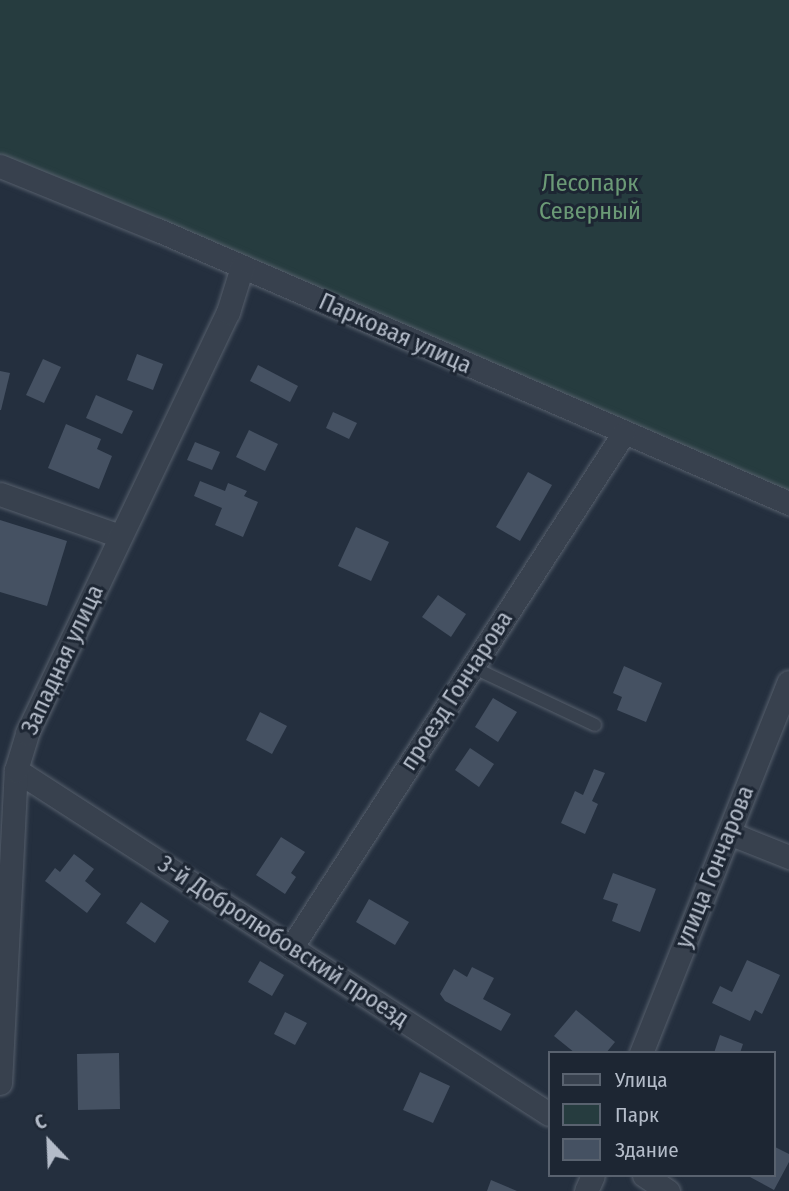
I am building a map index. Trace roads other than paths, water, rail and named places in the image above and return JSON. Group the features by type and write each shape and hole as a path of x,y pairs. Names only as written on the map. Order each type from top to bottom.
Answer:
{"street":[{"name":"Парковая улица","path":"0,166 45,182 623,434 789,503"},
{"name":"Западная улица","path":"0,1083 16,770 27,733 228,312 242,267"},
{"name":"проезд Гончарова","path":"291,948 623,434"},
{"path":"0,494 120,536"},
{"name":"улица Гончарова","path":"642,1051 789,682"},
{"name":"3-й Добролюбовский проезд","path":"16,770 548,1113"},
{"path":"729,833 789,858"},
{"path":"647,1177 668,1191"}],"lane":[{"path":"472,667 595,724"}],"park label":[{"name":"Лесопарк Северный","path":"590,198"}]}
